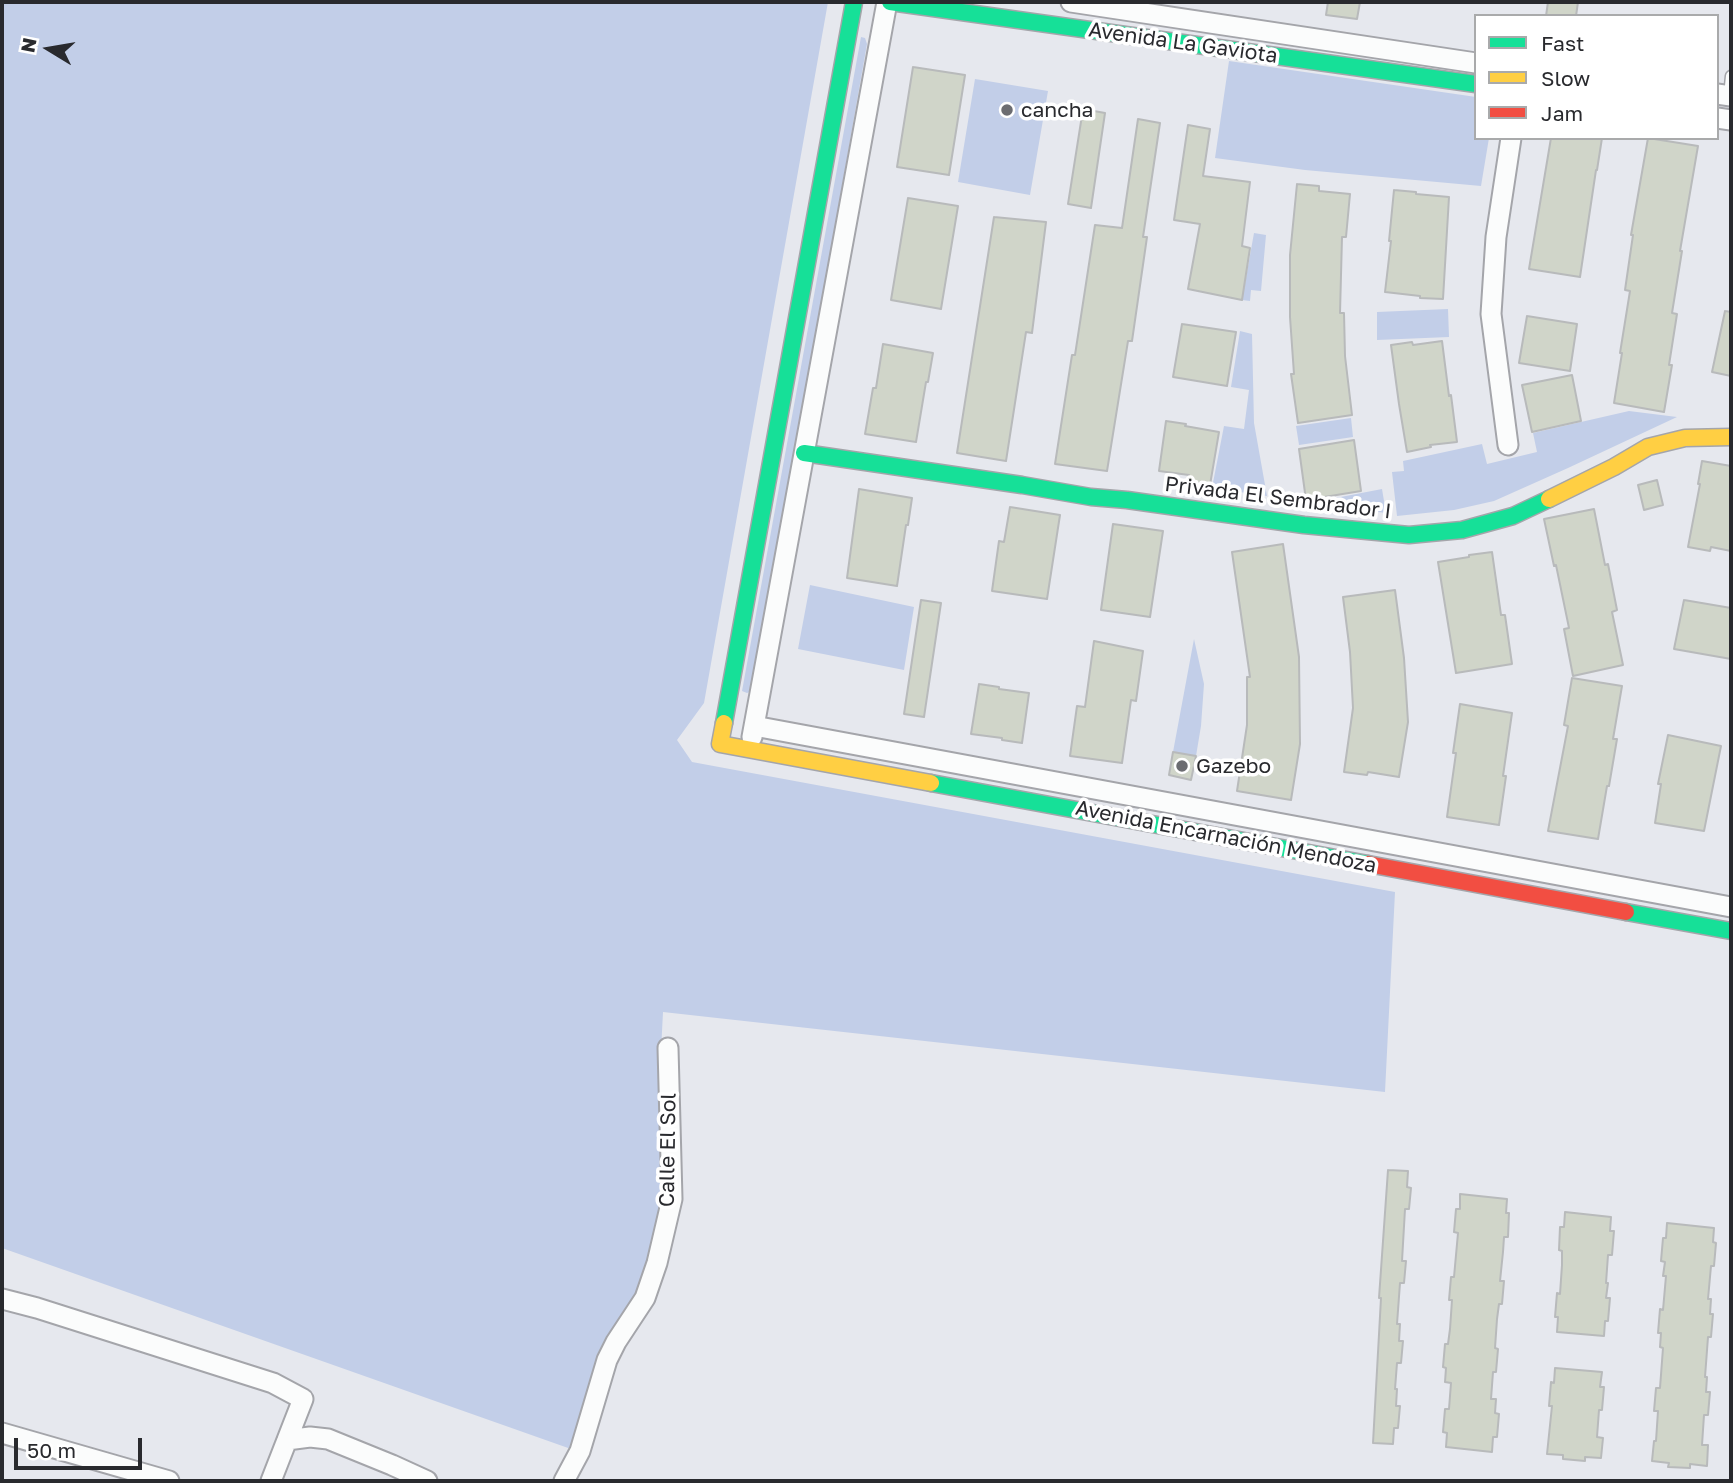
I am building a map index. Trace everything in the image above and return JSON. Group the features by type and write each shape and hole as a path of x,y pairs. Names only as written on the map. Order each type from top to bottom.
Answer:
{"street":[{"name":"Avenida Encarnación Mendoza","path":"854,2 720,744 1731,930"},
{"name":"Avenida La Gaviota","path":"888,2 1474,83"},
{"path":"750,748 888,2"},
{"name":"Avenida La Gaviota","path":"1071,2 1474,63"},
{"path":"1508,445 1491,314 1496,237 1511,140"},
{"name":"Privada El Sembrador I","path":"804,453 1091,497 1304,525 1409,535 1462,530 1513,516 1614,467 1648,447 1685,438 1731,437"},
{"name":"Avenida Encarnación Mendoza","path":"754,726 1731,907"},
{"name":"Calle El Sol","path":"564,1481 580,1451 607,1360 645,1298 657,1263 672,1199 668,1048"},
{"path":"2,1299 273,1383 303,1399 271,1481"},
{"path":"2,1433 169,1481"},
{"path":"287,1440 310,1437 328,1439 427,1481"}],"lane":[{"path":"1726,95 1731,76"}],"shaded area":[{"path":"2,2 828,2 704,703 677,740 692,762 1395,892 1385,1092 663,1012 659,1090 659,1230 643,1289 571,1449 2,1248"},
{"path":"861,37 865,38 867,44 754,687 747,693 742,691"},
{"path":"1229,61 1474,97 1474,140 1489,140 1481,186 1305,170 1215,158"},
{"path":"975,79 1048,91 1030,195 958,182"},
{"path":"1254,233 1266,235 1261,291 1251,290 1250,301 1242,300"},
{"path":"1448,309 1449,337 1377,340 1377,312"},
{"path":"1240,331 1252,334 1254,423 1267,496 1212,488 1224,426 1244,429 1249,390 1231,387"},
{"path":"1629,411 1677,417 1494,501 1454,510 1397,516 1392,472 1404,471 1403,461 1482,444 1487,464 1537,452 1533,433"},
{"path":"1351,418 1353,437 1299,445 1296,426"},
{"path":"1382,489 1386,513 1310,503"},
{"path":"810,585 914,607 904,670 798,649"},
{"path":"1194,639 1204,684 1196,756 1173,752"}],"building":[{"path":"1328,2 1360,2 1357,19 1326,15"},
{"path":"1548,2 1578,2 1576,14 1546,14"},
{"path":"913,67 965,75 949,175 897,167"},
{"path":"1083,109 1105,113 1091,208 1068,204"},
{"path":"1138,119 1160,123 1143,237 1147,237 1132,341 1128,341 1107,471 1055,464 1095,225 1122,228"},
{"path":"1188,125 1210,129 1203,176 1250,182 1242,246 1250,248 1242,300 1188,289 1200,224 1174,220"},
{"path":"1551,140 1602,140 1580,277 1529,269"},
{"path":"1648,140 1698,146 1672,313 1677,314 1664,412 1614,403 1630,291 1625,290 1631,235"},
{"path":"1297,184 1319,186 1319,191 1350,194 1346,237 1342,237 1340,313 1344,313 1345,356 1352,415 1298,423 1291,374 1294,374 1290,317 1290,255"},
{"path":"1394,190 1449,197 1443,299 1385,292"},
{"path":"908,198 958,206 941,309 891,300"},
{"path":"994,217 1046,222 1032,333 1026,332 1006,461 957,453"},
{"path":"1725,311 1731,312 1731,376 1712,372"},
{"path":"1527,316 1577,324 1570,371 1519,363"},
{"path":"1182,324 1236,332 1227,386 1173,377"},
{"path":"1442,341 1457,442 1430,445 1431,447 1407,452 1391,345"},
{"path":"883,344 933,353 916,442 865,434"},
{"path":"1572,375 1581,421 1532,432 1522,385"},
{"path":"1166,421 1219,432 1210,485 1188,481 1189,475 1159,471"},
{"path":"1354,440 1361,491 1306,500 1299,449"},
{"path":"1702,461 1731,466 1731,551 1711,547 1710,551 1688,547"},
{"path":"1657,480 1663,505 1644,510 1638,485"},
{"path":"859,489 912,498 897,586 847,578"},
{"path":"1010,507 1060,515 1047,599 992,591 999,541 1004,542"},
{"path":"1594,509 1617,610 1612,612 1623,665 1573,676 1564,629 1569,628 1544,519"},
{"path":"1113,524 1163,531 1150,617 1101,610"},
{"path":"1283,544 1299,657 1300,744 1291,800 1237,791 1247,725 1247,677 1250,677 1232,552"},
{"path":"1492,552 1501,615 1505,615 1512,664 1456,673 1438,562"},
{"path":"1395,590 1404,658 1408,722 1399,777 1368,772 1367,775 1344,772 1353,708 1343,597"},
{"path":"921,600 941,603 924,717 904,714"},
{"path":"1684,600 1731,608 1731,659 1674,649"},
{"path":"1094,641 1143,651 1136,701 1131,700 1122,763 1070,756 1077,706 1085,707"},
{"path":"1572,678 1622,686 1613,739 1617,739 1598,839 1548,831 1568,726 1564,725"},
{"path":"979,684 1029,693 1022,743 971,734"},
{"path":"1460,704 1512,713 1499,825 1447,817"},
{"path":"1668,735 1721,746 1704,831 1655,823 1661,784 1658,784"},
{"name":"Gazebo","path":"1173,752 1196,756 1191,780 1169,775"},
{"path":"1388,1170 1408,1171 1407,1187 1411,1188 1409,1209 1405,1209 1402,1261 1406,1261 1404,1283 1400,1283 1397,1324 1400,1324 1399,1341 1403,1341 1401,1363 1397,1363 1395,1389 1396,1406 1400,1406 1393,1444 1373,1443"},
{"path":"1460,1194 1507,1199 1506,1213 1509,1213 1508,1237 1504,1237 1500,1281 1504,1281 1502,1304 1499,1304 1497,1319 1495,1348 1498,1349 1491,1399 1496,1399 1495,1413 1499,1414 1497,1437 1493,1437 1492,1452 1446,1447 1447,1433 1443,1432 1445,1409 1449,1409 1451,1383 1445,1382 1446,1368 1443,1367 1445,1344 1448,1344 1450,1329 1452,1300 1449,1300 1458,1233 1454,1232 1456,1209 1460,1209"},
{"path":"1565,1212 1611,1217 1610,1231 1614,1231 1612,1255 1608,1255 1606,1298 1610,1298 1604,1336 1557,1332 1558,1317 1555,1317 1562,1265 1562,1251 1559,1250 1560,1227 1564,1227"},
{"path":"1667,1223 1714,1228 1713,1242 1716,1243 1708,1299 1711,1299 1710,1314 1713,1314 1705,1377 1706,1392 1710,1392 1708,1415 1704,1415 1702,1445 1708,1445 1707,1466 1690,1464 1690,1468 1668,1467 1669,1463 1652,1461 1658,1411 1654,1411 1656,1388 1660,1388 1663,1348 1660,1347 1661,1333 1658,1333 1666,1276 1663,1276 1665,1262 1661,1261"},
{"path":"1555,1368 1602,1372 1600,1387 1604,1387 1597,1437 1603,1438 1601,1458 1585,1457 1585,1461 1547,1454 1552,1406 1549,1406 1551,1382 1554,1383"}],"traffic: fast":[{"path":"724,723 854,2"},
{"path":"890,2 1474,84"},
{"path":"804,453 1091,497 1304,525 1409,535 1462,530 1513,516 1549,499"},
{"path":"931,783 1368,864"},
{"path":"1626,912 1731,931"}],"traffic: slow":[{"path":"1549,499 1648,447 1685,438 1731,437"},
{"path":"724,723 720,744 931,783"}],"traffic: jam":[{"path":"1368,864 1626,912"}],"place":[{"name":"cancha","path":"1007,110"},
{"name":"Gazebo","path":"1182,766"}]}
